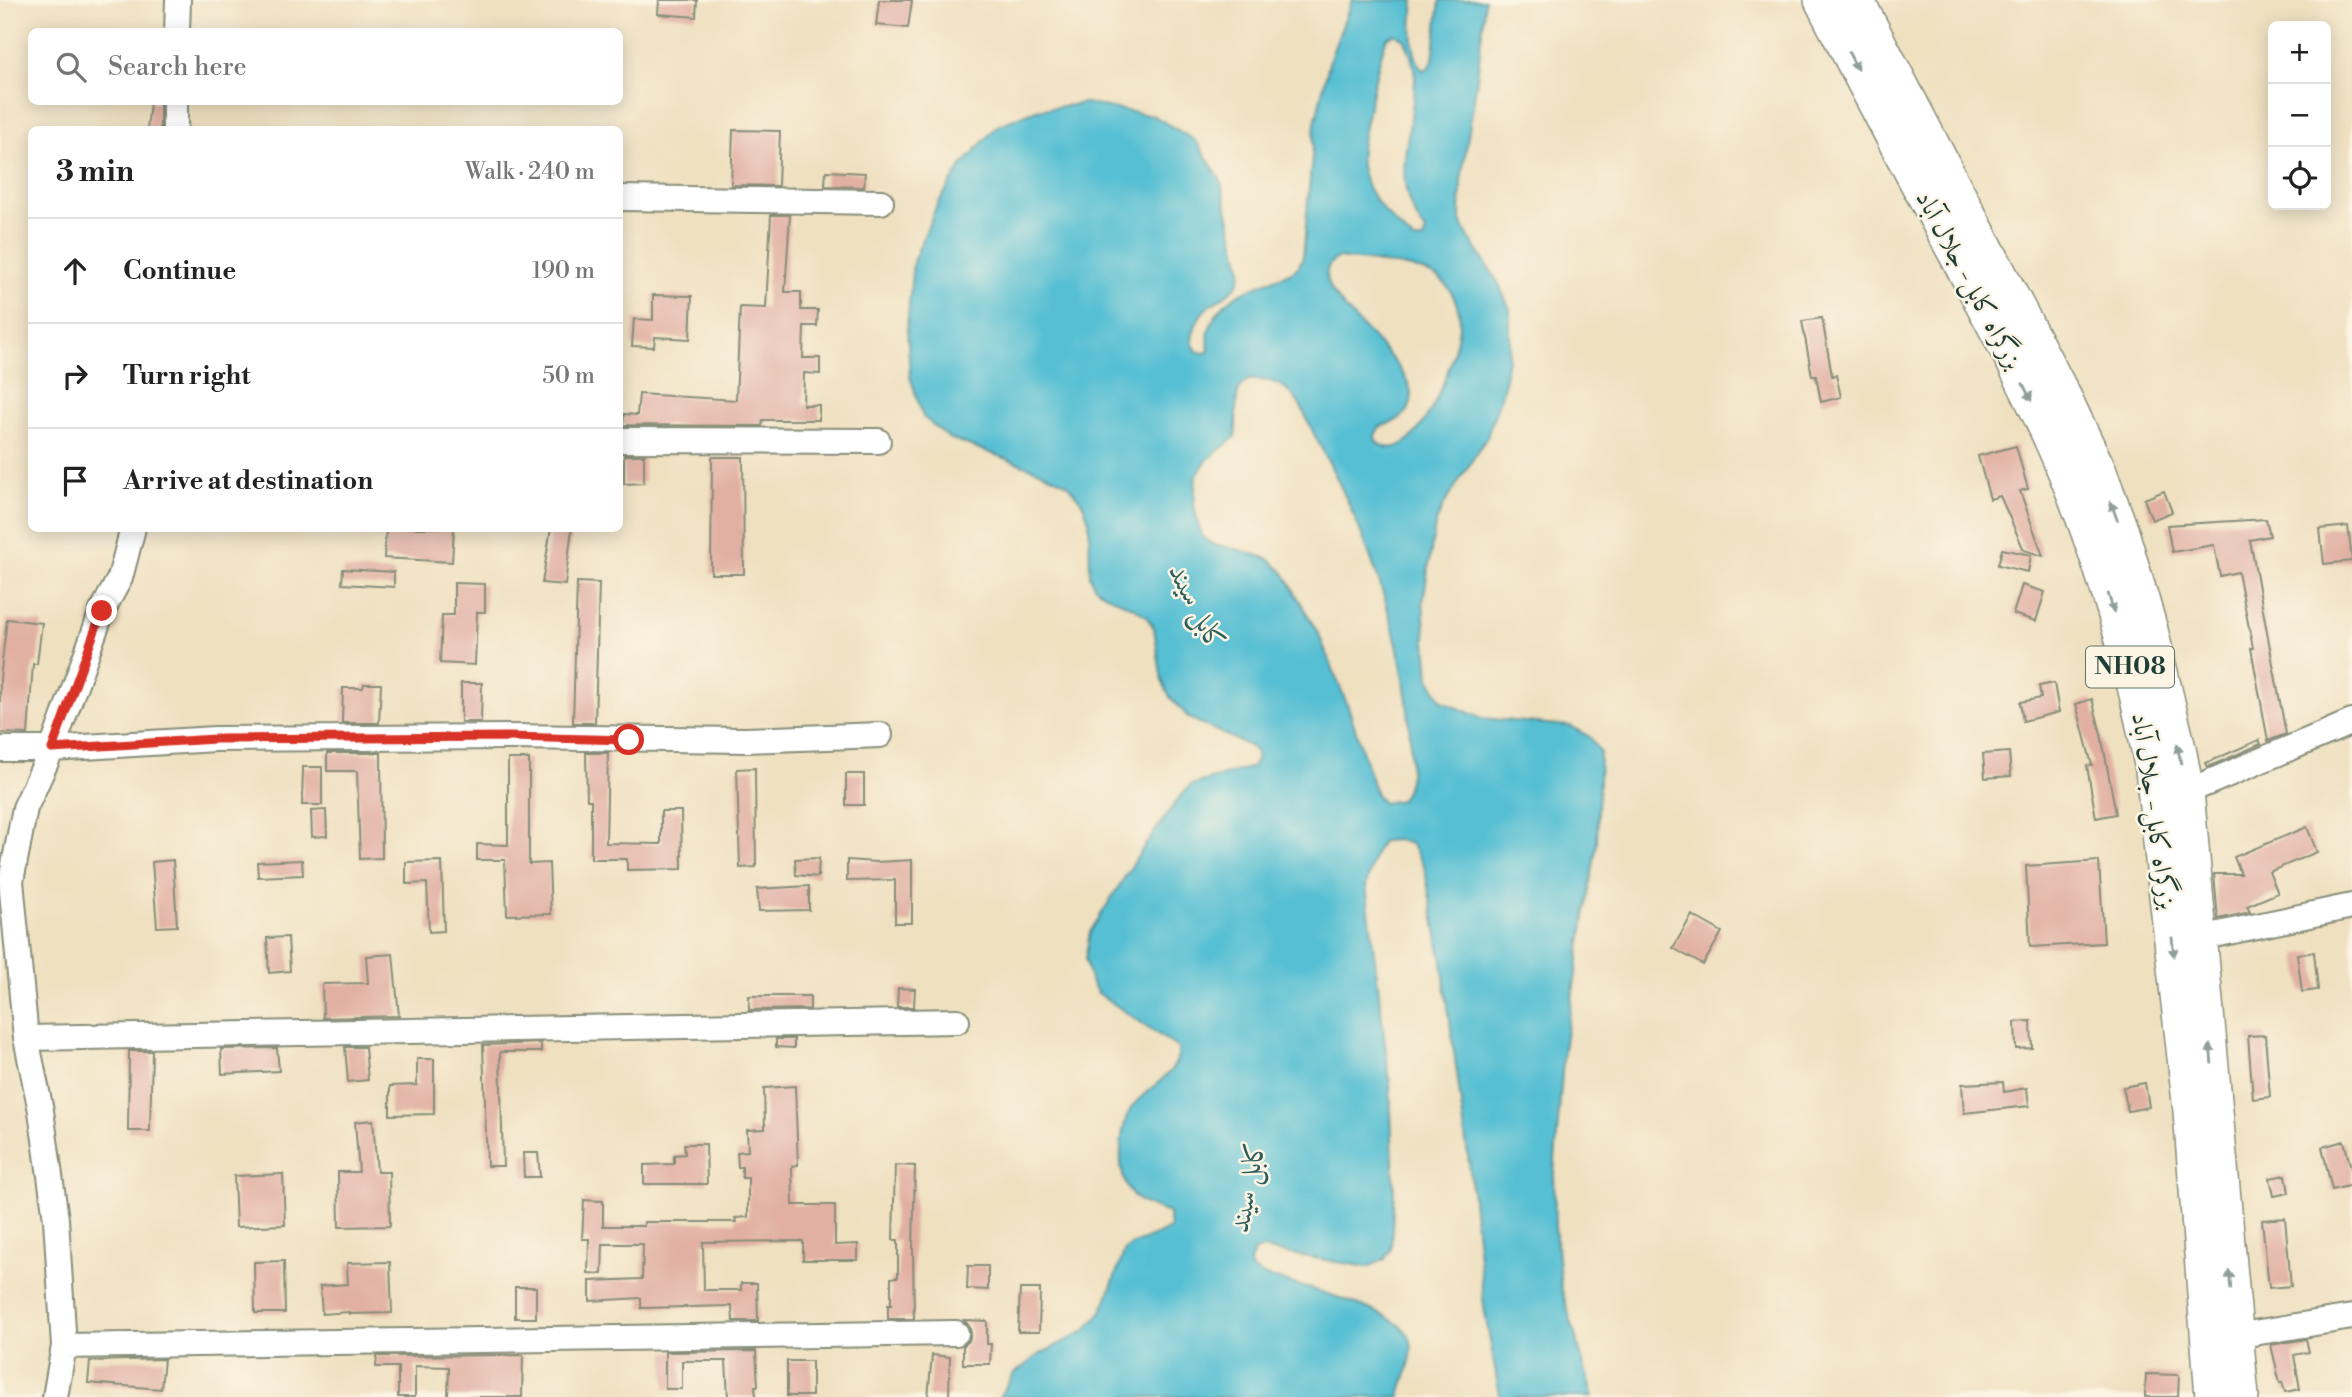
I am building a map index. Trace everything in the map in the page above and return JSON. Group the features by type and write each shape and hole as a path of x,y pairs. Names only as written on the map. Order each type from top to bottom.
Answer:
{"highway":[{"name":"بزرگراه کابل- جلال آباد","path":"1822,0 1994,324 2085,478 2121,532 2150,630 2186,792 2241,1397"},
{"name":"بزرگراه کابل- جلال آباد","path":"1856,0 2063,396 2085,478 2113,607 2144,722 2153,770 2191,1111 2213,1397"}],"street":[{"path":"177,28 178,0"},
{"path":"175,105 175,126"},
{"path":"623,198 880,202"},
{"path":"623,440 878,441"},
{"path":"55,1397 64,1346 56,1219 41,1111 26,1038 11,881 25,808 52,749 102,611 120,578 132,532"},
{"path":"2186,792 2352,722"},
{"path":"0,749 52,749 215,739 509,737 746,740 880,735"},
{"path":"2200,938 2352,906"},
{"path":"26,1038 957,1021"},
{"path":"2235,1336 2352,1317"},
{"path":"64,1346 956,1333"}],"water":[{"name":"کابل سيند","path":"1352,0 1414,0 1413,46 1423,70 1428,68 1433,60 1440,0 1485,0 1477,80 1461,180 1460,219 1496,279 1510,309 1510,346 1503,390 1487,437 1443,506 1435,525 1423,602 1426,641 1429,678 1442,701 1481,718 1570,726 1590,737 1600,752 1597,842 1564,1049 1554,1173 1555,1227 1561,1287 1593,1397 1500,1397 1484,1307 1470,1171 1442,962 1424,866 1411,844 1398,840 1382,841 1374,856 1366,886 1390,1084 1394,1188 1391,1249 1384,1260 1367,1267 1262,1249 1254,1251 1250,1263 1252,1269 1262,1275 1344,1299 1387,1318 1402,1328 1410,1338 1411,1352 1400,1397 999,1397 1014,1374 1038,1355 1085,1331 1102,1311 1125,1250 1170,1229 1169,1213 1141,1202 1129,1191 1123,1175 1121,1150 1123,1129 1130,1110 1168,1074 1178,1058 1178,1048 1098,993 1090,980 1085,959 1090,932 1143,848 1179,798 1191,785 1252,767 1257,758 1255,751 1249,746 1189,718 1170,697 1162,681 1154,628 1146,616 1094,586 1090,576 1089,521 1083,504 1068,484 949,438 923,417 910,376 907,328 913,262 937,205 961,167 997,126 1036,110 1085,103 1154,116 1196,141 1220,179 1241,267 1238,283 1208,307 1198,321 1193,345 1198,352 1208,353 1209,331 1221,308 1242,292 1292,272 1303,257 1315,123 1330,59","holes":["1395,34 1405,40 1415,76 1405,175 1407,194 1414,213 1426,231 1423,240 1413,240 1383,209 1365,182 1362,171 1362,139 1379,63 1387,38","1337,258 1408,267 1441,280 1456,303 1459,327 1446,376 1435,402 1422,425 1407,441 1392,448 1376,441 1375,435 1380,427 1400,418 1411,401 1407,380 1332,291 1327,272","1248,380 1268,381 1285,388 1295,398 1333,471 1366,544 1391,621 1407,699 1410,770 1408,785 1401,800 1383,803 1376,794 1349,709 1319,635 1284,573 1269,559 1212,544 1203,537 1198,524 1194,505 1196,476 1207,460 1235,437 1237,398 1242,385"]}],"building":[{"path":"659,0 697,0 696,17 658,14"},
{"path":"879,0 912,0 908,28 876,25"},
{"path":"150,105 160,105 160,126 147,126"},
{"path":"733,130 780,131 778,186 731,185"},
{"path":"826,171 865,173 864,187 825,186"},
{"path":"771,215 790,215 785,292 801,292 801,310 818,310 817,326 804,326 803,358 820,358 820,374 804,373 803,405 819,405 819,420 763,420 762,426 623,425 624,414 637,415 639,394 736,400 740,307 766,308"},
{"path":"653,295 692,296 690,339 655,337 654,347 632,346 634,319 653,320"},
{"path":"1822,318 1832,376 1836,375 1841,397 1821,402 1816,376 1812,376 1802,321"},
{"path":"2016,446 2028,489 2020,491 2043,556 2024,550 2000,496 1990,499 1978,456"},
{"path":"624,455 644,455 644,483 624,484"},
{"path":"712,457 743,457 744,574 711,574"},
{"path":"2164,491 2172,512 2152,520 2144,499"},
{"path":"2266,519 2270,536 2250,540 2286,734 2268,741 2238,572 2220,576 2214,545 2172,552 2167,525"},
{"path":"2348,526 2352,561 2324,564 2320,529"},
{"path":"386,532 454,532 452,562 384,558"},
{"path":"550,532 572,532 565,585 542,583"},
{"path":"2002,549 2031,555 2028,572 1998,565"},
{"path":"343,569 394,572 394,587 342,584"},
{"path":"577,582 599,583 595,723 573,723"},
{"path":"454,583 485,584 485,612 477,612 475,665 440,663 442,615 454,615"},
{"path":"2022,585 2045,592 2036,621 2013,614"},
{"path":"7,619 42,623 37,664 33,664 28,734 0,733 0,679"},
{"path":"2100,657 2107,681 2092,686 2086,661"},
{"path":"461,683 482,683 481,722 461,722"},
{"path":"2054,683 2059,712 2023,721 2020,702 2041,698 2039,686"},
{"path":"364,684 381,684 379,723 342,723 343,688 363,688"},
{"path":"2092,699 2116,814 2096,818 2087,766 2092,765 2076,704"},
{"path":"2259,740 2261,744 2208,767 2206,763"},
{"path":"2009,752 2011,776 1985,778 1983,754"},
{"path":"327,753 381,753 382,858 360,859 357,771 327,771"},
{"path":"586,753 608,753 606,843 661,844 661,811 681,811 682,869 627,870 627,859 591,859 591,800 587,800"},
{"path":"508,759 529,759 529,864 549,863 551,914 507,915 505,860 477,860 477,844 508,845"},
{"path":"303,767 322,767 322,805 302,805"},
{"path":"755,768 756,867 740,868 737,769"},
{"path":"846,774 864,774 864,805 846,805"},
{"path":"326,810 327,836 312,837 311,811"},
{"path":"2307,827 2317,852 2269,872 2278,893 2247,906 2250,912 2218,919 2214,874 2241,874 2234,857"},
{"path":"819,858 818,877 796,875 795,859"},
{"path":"173,860 177,926 157,927 152,862"},
{"path":"302,860 303,875 258,877 257,862"},
{"path":"847,860 912,860 912,923 895,923 895,880 847,881"},
{"path":"442,861 444,931 429,932 427,883 406,884 406,862"},
{"path":"2099,861 2104,943 2030,947 2026,866"},
{"path":"809,886 809,910 759,911 757,889"},
{"path":"1692,915 1722,932 1703,965 1673,948"},
{"path":"288,937 290,971 269,973 267,938"},
{"path":"2314,952 2318,990 2302,992 2297,954"},
{"path":"393,954 399,1016 323,1018 322,984 368,983 366,956"},
{"path":"898,988 915,989 914,1007 897,1007"},
{"path":"749,996 810,996 810,1009 749,1010"},
{"path":"2031,1021 2032,1048 2016,1049 2015,1022"},
{"path":"2265,1035 2270,1097 2253,1099 2248,1036"},
{"path":"776,1039 794,1039 794,1048 776,1047"},
{"path":"541,1043 541,1052 500,1052 503,1166 487,1166 483,1045"},
{"path":"345,1047 365,1047 368,1080 348,1082"},
{"path":"277,1048 279,1071 222,1074 221,1049"},
{"path":"129,1051 152,1051 150,1131 128,1131"},
{"path":"417,1059 434,1059 434,1114 390,1115 390,1086 417,1085"},
{"path":"2003,1082 2004,1092 2027,1088 2029,1106 1964,1113 1962,1084"},
{"path":"2145,1083 2149,1107 2128,1111 2123,1087"},
{"path":"795,1086 798,1165 792,1166 793,1205 835,1205 835,1245 858,1244 858,1260 803,1260 803,1241 703,1242 704,1290 741,1290 741,1283 757,1283 758,1321 733,1321 732,1306 641,1308 641,1298 590,1301 590,1281 642,1279 643,1244 603,1244 602,1274 588,1273 589,1239 582,1239 584,1200 603,1201 603,1226 644,1226 644,1222 736,1222 735,1218 748,1217 748,1178 742,1178 737,1152 748,1151 747,1130 765,1129 764,1088"},
{"path":"373,1120 377,1172 389,1172 390,1226 339,1227 338,1172 359,1172 355,1122"},
{"path":"2344,1141 2352,1172 2352,1185 2332,1190 2322,1147"},
{"path":"684,1144 706,1144 707,1184 644,1184 644,1165 674,1164 674,1155 685,1154"},
{"path":"523,1153 538,1153 540,1177 524,1177"},
{"path":"895,1165 915,1166 914,1319 888,1319 891,1278 898,1277 898,1240 893,1240"},
{"path":"283,1174 285,1225 236,1227 234,1176"},
{"path":"2286,1175 2289,1193 2274,1196 2270,1178"},
{"path":"2285,1218 2291,1286 2269,1288 2262,1220"},
{"path":"284,1261 285,1313 255,1313 254,1262"},
{"path":"390,1262 392,1313 322,1314 320,1286 348,1284 347,1263"},
{"path":"968,1266 988,1266 988,1290 967,1289"},
{"path":"515,1287 536,1287 536,1318 515,1318"},
{"path":"1020,1289 1040,1289 1039,1332 1018,1332"},
{"path":"964,1320 987,1321 987,1344 991,1344 990,1364 963,1364 963,1346 969,1341 971,1333"},
{"path":"2306,1339 2309,1352 2294,1355 2300,1389 2285,1392 2282,1382 2280,1383 2271,1345"},
{"path":"756,1351 756,1397 728,1397 726,1361 682,1361 682,1389 665,1389 665,1352"},
{"path":"523,1355 522,1397 448,1397 449,1367 415,1366 415,1397 398,1397 398,1367 376,1367 377,1356"},
{"path":"932,1355 950,1357 949,1397 928,1397"},
{"path":"164,1359 161,1389 88,1383 90,1361"},
{"path":"787,1361 812,1361 812,1396 787,1396"},
{"path":"2146,1374 2179,1375 2178,1397 2145,1397"}],"route":[{"path":"102,611 52,749 215,739 509,737 629,740"}]}
